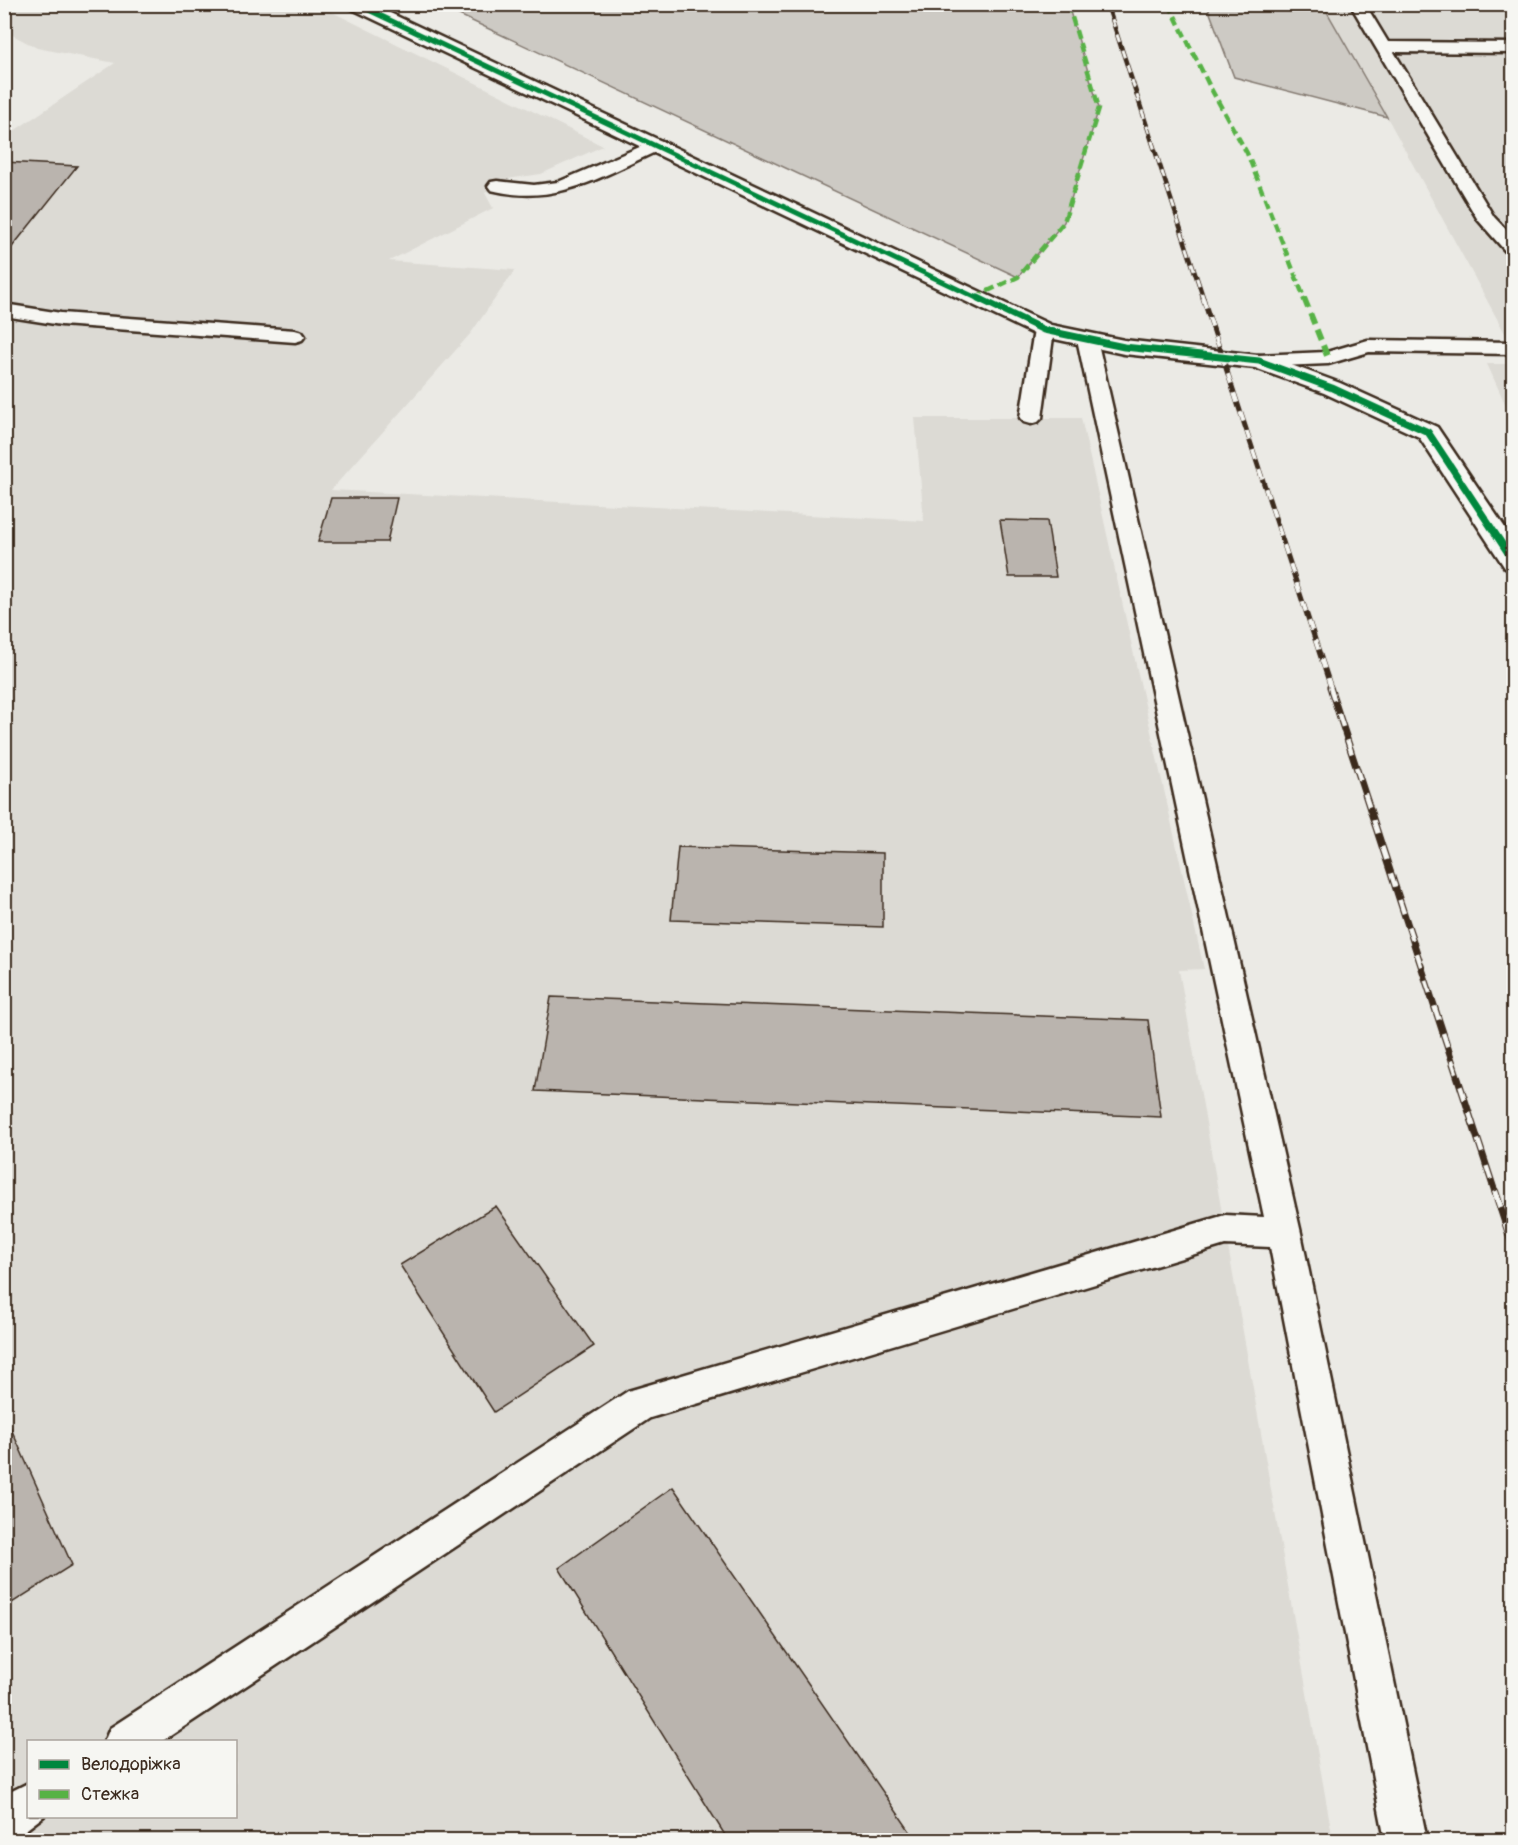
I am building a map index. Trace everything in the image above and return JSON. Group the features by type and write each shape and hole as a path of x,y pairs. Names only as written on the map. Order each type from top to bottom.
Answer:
{"street":[{"path":"356,4 1044,330 1125,347 1259,361 1332,388 1428,432 1514,562"}],"lane":[{"path":"1357,4 1487,220 1514,249"},
{"path":"1383,47 1514,48"},
{"path":"497,186 534,190 562,187 657,145"},
{"path":"4,310 61,319 295,336"},
{"path":"1031,418 1044,330"},
{"path":"1087,339 1284,1233 1406,1840"},
{"path":"1259,361 1328,358 1365,339 1514,348"},
{"path":"127,1740 641,1403 1225,1230 1284,1233"},
{"path":"4,1820 27,1805"}],"shaded area":[{"path":"5,5 318,5 603,146 541,174 507,179 485,193 493,208 389,261 515,270 471,333 331,490 924,521 915,418 1081,418 1204,969 1179,970 1333,1840 5,1840 5,137 115,63 37,48 5,31"},
{"path":"438,5 1068,5 1099,108 1064,222 1018,277"},
{"path":"1207,5 1323,5 1387,117 1234,77"},
{"path":"1323,5 1513,5 1513,348 1387,117"},
{"path":"1487,364 1513,364 1513,421"}],"building":[{"path":"4,162 77,166 4,257"},
{"path":"331,498 397,498 387,542 318,542"},
{"path":"1000,520 1047,521 1056,577 1009,577"},
{"path":"678,847 883,853 883,927 671,920"},
{"path":"551,997 1148,1020 1161,1117 535,1091"},
{"path":"496,1206 594,1346 494,1412 400,1265"},
{"path":"4,1413 72,1565 4,1608"},
{"path":"673,1487 916,1840 728,1840 559,1568"}],"railway":[{"path":"1107,4 1204,300"},
{"path":"1203,298 1331,688"},
{"path":"1330,687 1495,1192"},
{"path":"1495,1191 1514,1249"}],"marked path":[{"path":"975,297 1018,277 1064,222 1099,108 1068,4"},
{"path":"1169,4 1210,87 1247,153 1328,358"}],"cycle path":[{"path":"356,4 1044,330 1124,347 1259,361 1332,388 1428,432 1514,562"}]}
